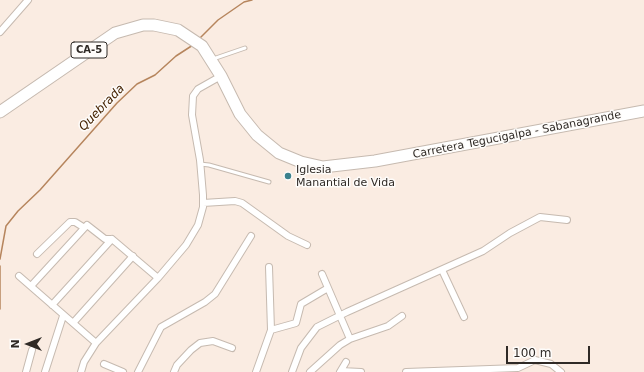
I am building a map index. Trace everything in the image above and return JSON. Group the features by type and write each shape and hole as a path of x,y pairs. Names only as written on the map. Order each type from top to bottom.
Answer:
{"highway":[{"name":"Carretera Tegucigalpa - Sabanagrande","path":"0,112 115,33 143,25 154,25 178,30 202,46 221,76 240,114 267,145 279,153 301,162 323,167 375,161 644,111"}],"street":[{"path":"0,32 28,0"},
{"path":"81,372 84,362 96,343 158,278 186,245 198,225 203,203 200,164 192,115 193,96 198,89 221,76"},
{"path":"203,203 235,201 242,203 288,236 307,245"},
{"path":"292,372 301,348 317,327 483,251 510,233 540,217 567,220"},
{"path":"37,254 70,222 75,222 83,228"},
{"path":"31,286 83,228 89,225 105,238 112,239 158,278"},
{"path":"138,372 161,327 205,302 215,294 251,236"},
{"path":"52,305 112,239"},
{"path":"73,323 133,256"},
{"path":"256,372 271,330 270,267"},
{"path":"442,270 464,317"},
{"path":"322,274 341,315 350,339"},
{"path":"19,276 63,316 96,343"},
{"path":"271,330 296,323 301,304 328,288"},
{"path":"45,372 63,316"},
{"path":"310,372 340,345 350,339 388,326 402,316"},
{"path":"174,372 177,365 200,343 213,341 232,348"},
{"path":"26,372 32,350"},
{"path":"406,372 518,368 535,360 550,364 561,372"},
{"path":"340,371 346,362"},
{"path":"104,364 123,372"},
{"path":"340,371 360,372"}],"lane":[{"path":"212,60 223,54 245,48"},
{"path":"200,164 209,165 269,182"}],"waterway":[{"name":"Quebrada","path":"200,38 218,20 244,2 252,0"},
{"name":"Quebrada","path":"0,259 6,226 18,211 40,190 117,103 137,84 155,75 176,56 193,45"},
{"name":"Quebrada","path":"0,266 0,309"}],"place":[{"name":"Iglesia Manantial de Vida","path":"288,176"}]}
